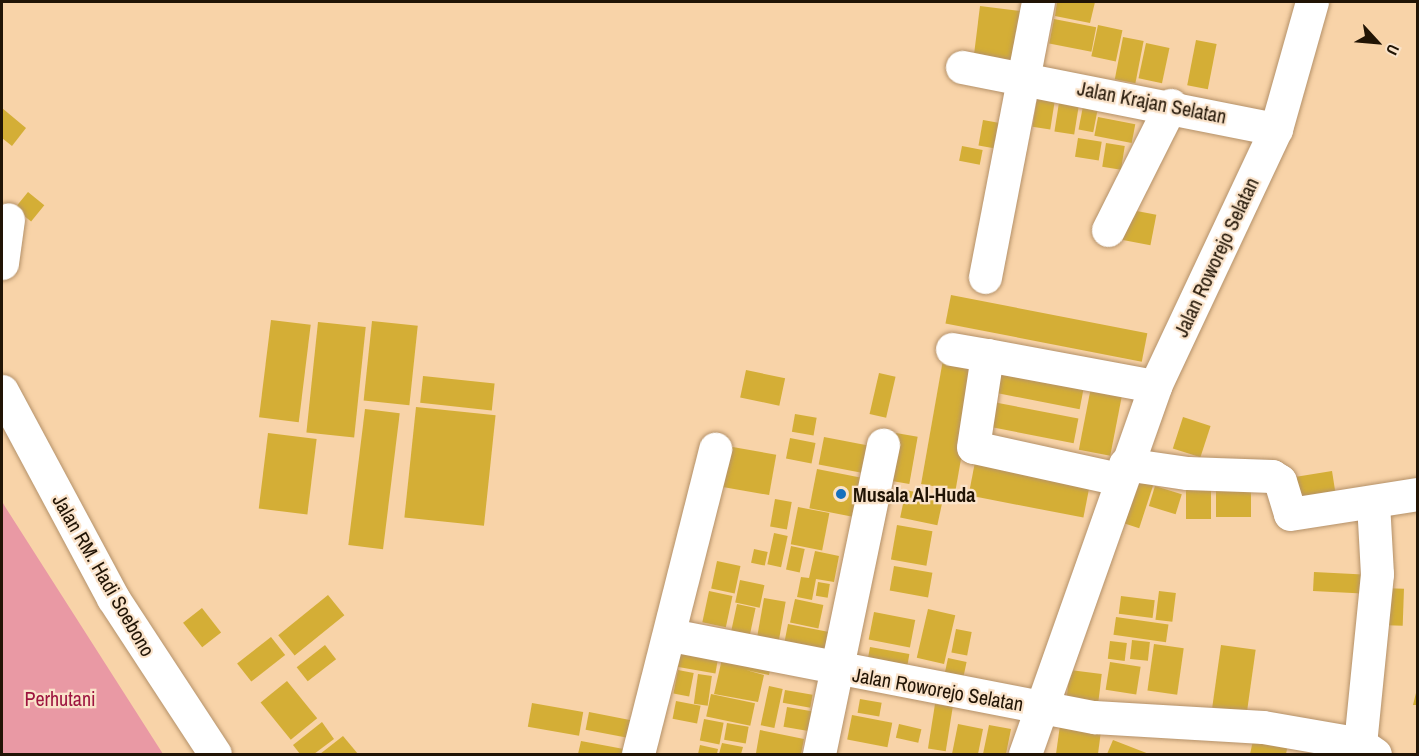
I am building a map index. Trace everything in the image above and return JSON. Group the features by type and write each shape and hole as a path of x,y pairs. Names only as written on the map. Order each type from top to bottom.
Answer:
{"street":[{"path":"985,277 1028,77 1038,2"},
{"name":"Jalan Roworejo Selatan","path":"1025,754 1122,471 1155,386 1276,129 1312,2"},
{"name":"Jalan Krajan Selatan","path":"962,67 1028,77 1171,105 1276,129"},
{"path":"1108,230 1171,105"},
{"path":"2,263 8,219"},
{"path":"952,349 1155,386"},
{"path":"987,355 973,447 1122,471 1272,476 1280,481 1290,513 1373,503 1418,494"},
{"name":"Jalan RM. Hadi Soebono","path":"2,391 113,598 215,754"},
{"name":"Jalan Roworejo Selatan","path":"819,754 883,445"},
{"path":"638,754 663,644 671,636 715,448"},
{"path":"1040,706 1149,724 1263,727 1367,749 1377,574 1373,503"},
{"name":"Jalan Roworejo Selatan","path":"671,636 837,671 1040,706"}],"green space":[{"name":"Perhutani","path":"2,501 4,505 163,754 2,754"}],"building":[{"path":"1057,2 1095,2 1090,23 1055,16"},
{"path":"980,6 1026,12 1018,70 973,65"},
{"path":"1054,19 1096,27 1091,52 1049,44"},
{"path":"1098,25 1122,30 1116,61 1091,56"},
{"path":"1123,37 1144,41 1135,83 1115,79"},
{"path":"1196,40 1217,44 1208,89 1187,85"},
{"path":"1146,43 1169,48 1162,83 1139,78"},
{"path":"1061,90 1081,93 1074,135 1054,131"},
{"path":"1085,96 1100,99 1093,132 1079,129"},
{"path":"1037,98 1055,101 1050,129 1032,127"},
{"path":"2,108 26,128 12,146 2,138"},
{"path":"1098,117 1135,124 1132,143 1094,136"},
{"path":"983,120 1010,125 1005,150 978,146"},
{"path":"1078,138 1102,142 1099,161 1075,157"},
{"path":"1106,143 1125,146 1121,170 1102,167"},
{"path":"962,146 983,150 980,165 959,161"},
{"path":"28,192 44,205 31,222 15,208"},
{"path":"1121,208 1156,215 1150,245 1115,238"},
{"path":"951,295 1147,333 1142,362 945,323"},
{"path":"271,320 311,325 299,422 259,417"},
{"path":"372,321 418,326 409,405 364,401"},
{"path":"318,322 366,327 354,437 306,432"},
{"path":"944,354 978,360 956,490 921,484"},
{"path":"999,368 1084,385 1080,409 994,393"},
{"path":"746,370 785,378 779,406 740,397"},
{"path":"879,373 896,377 886,418 870,414"},
{"path":"423,376 495,384 492,410 420,403"},
{"path":"1092,382 1123,388 1110,456 1079,450"},
{"path":"993,402 1078,419 1074,443 988,427"},
{"path":"416,407 496,415 484,526 404,517"},
{"path":"365,409 400,413 383,549 348,545"},
{"path":"795,414 817,418 814,436 792,432"},
{"path":"1183,417 1211,426 1200,457 1173,448"},
{"path":"268,433 317,439 307,514 259,508"},
{"path":"896,433 918,437 909,484 888,480"},
{"path":"824,437 876,447 871,475 819,464"},
{"path":"790,438 816,443 812,464 786,459"},
{"path":"727,446 776,455 769,495 720,486"},
{"path":"976,457 1091,479 1083,518 969,495"},
{"name":"Musala Al-Huda","path":"817,469 873,480 865,519 809,508"},
{"path":"1332,471 1336,495 1300,500 1296,477"},
{"path":"1128,472 1155,481 1139,528 1113,520"},
{"path":"1216,478 1251,478 1251,517 1216,517"},
{"path":"1186,484 1211,484 1211,519 1186,519"},
{"path":"1155,486 1182,494 1176,514 1149,506"},
{"path":"906,490 943,498 937,525 900,517"},
{"path":"775,499 792,502 787,530 770,527"},
{"path":"798,507 829,513 822,550 791,544"},
{"path":"897,525 932,531 926,566 891,559"},
{"path":"774,533 788,536 781,567 767,564"},
{"path":"791,546 805,549 800,572 786,569"},
{"path":"754,549 768,552 765,566 751,563"},
{"path":"815,551 839,556 834,582 816,579 812,600 797,597 801,577 809,578"},
{"path":"717,561 740,566 735,593 711,588"},
{"path":"894,566 932,573 928,597 890,591"},
{"path":"1314,572 1373,575 1372,594 1313,591"},
{"path":"740,580 764,585 760,608 735,602"},
{"path":"818,582 830,584 828,598 816,596"},
{"path":"1381,588 1404,589 1403,626 1380,625"},
{"path":"709,591 732,596 726,627 702,622"},
{"path":"1159,591 1176,593 1172,622 1155,620"},
{"path":"328,595 344,615 295,655 278,635"},
{"path":"1121,596 1155,600 1153,618 1119,614"},
{"path":"764,598 786,602 779,640 757,636"},
{"path":"795,599 823,605 818,629 790,622"},
{"path":"737,604 756,608 750,636 731,632"},
{"path":"202,608 221,632 202,647 183,623"},
{"path":"928,609 955,615 944,664 917,658"},
{"path":"874,612 915,620 910,647 869,639"},
{"path":"1116,617 1168,624 1166,642 1113,635"},
{"path":"788,624 834,633 830,654 784,645"},
{"path":"956,629 972,632 967,656 951,653"},
{"path":"271,637 285,655 251,682 237,663"},
{"path":"1132,640 1150,642 1148,661 1130,659"},
{"path":"1110,641 1127,643 1125,661 1108,659"},
{"path":"681,644 719,651 715,673 677,667"},
{"path":"1154,644 1184,648 1177,695 1147,691"},
{"path":"325,645 336,659 308,681 297,667"},
{"path":"1221,645 1256,650 1247,712 1212,707"},
{"path":"870,647 909,654 906,672 867,665"},
{"path":"724,650 772,660 769,675 746,670 764,675 758,702 714,694"},
{"path":"948,658 967,662 963,681 944,677"},
{"path":"1110,662 1141,667 1136,695 1106,690"},
{"path":"678,670 694,673 689,697 673,694"},
{"path":"1070,670 1102,674 1098,704 1066,700"},
{"path":"698,674 712,676 708,706 694,704"},
{"path":"287,681 317,718 291,740 261,702"},
{"path":"1418,685 1418,705 1413,705"},
{"path":"769,686 783,689 774,728 761,725"},
{"path":"785,690 813,695 810,708 783,703"},
{"path":"711,694 755,703 750,726 706,716"},
{"path":"860,699 882,703 879,717 858,713"},
{"path":"676,701 701,706 697,723 673,719"},
{"path":"532,703 583,712 579,736 528,727"},
{"path":"935,704 953,707 946,751 928,748"},
{"path":"787,707 815,712 811,732 784,727"},
{"path":"589,712 640,722 637,740 586,730"},
{"path":"852,715 892,723 887,747 847,740"},
{"path":"1061,718 1102,723 1098,754 1056,754"},
{"path":"704,719 724,723 719,744 700,741"},
{"path":"322,722 334,739 314,754 300,754 293,745"},
{"path":"727,723 749,727 746,744 724,740"},
{"path":"899,724 921,729 918,743 896,738"},
{"path":"958,724 983,729 978,754 952,754"},
{"path":"989,725 1011,729 1006,754 983,754"},
{"path":"760,730 804,739 801,754 756,753"},
{"path":"1255,732 1289,739 1286,754 1250,754"},
{"path":"343,736 358,754 320,754"},
{"path":"1113,740 1149,754 1107,754"},
{"path":"581,741 629,750 628,754 578,754"},
{"path":"722,743 743,747 741,754 719,754"},
{"path":"700,745 718,749 717,754 698,754"}],"place":[{"name":"Musala Al-Huda","path":"841,494"}]}
